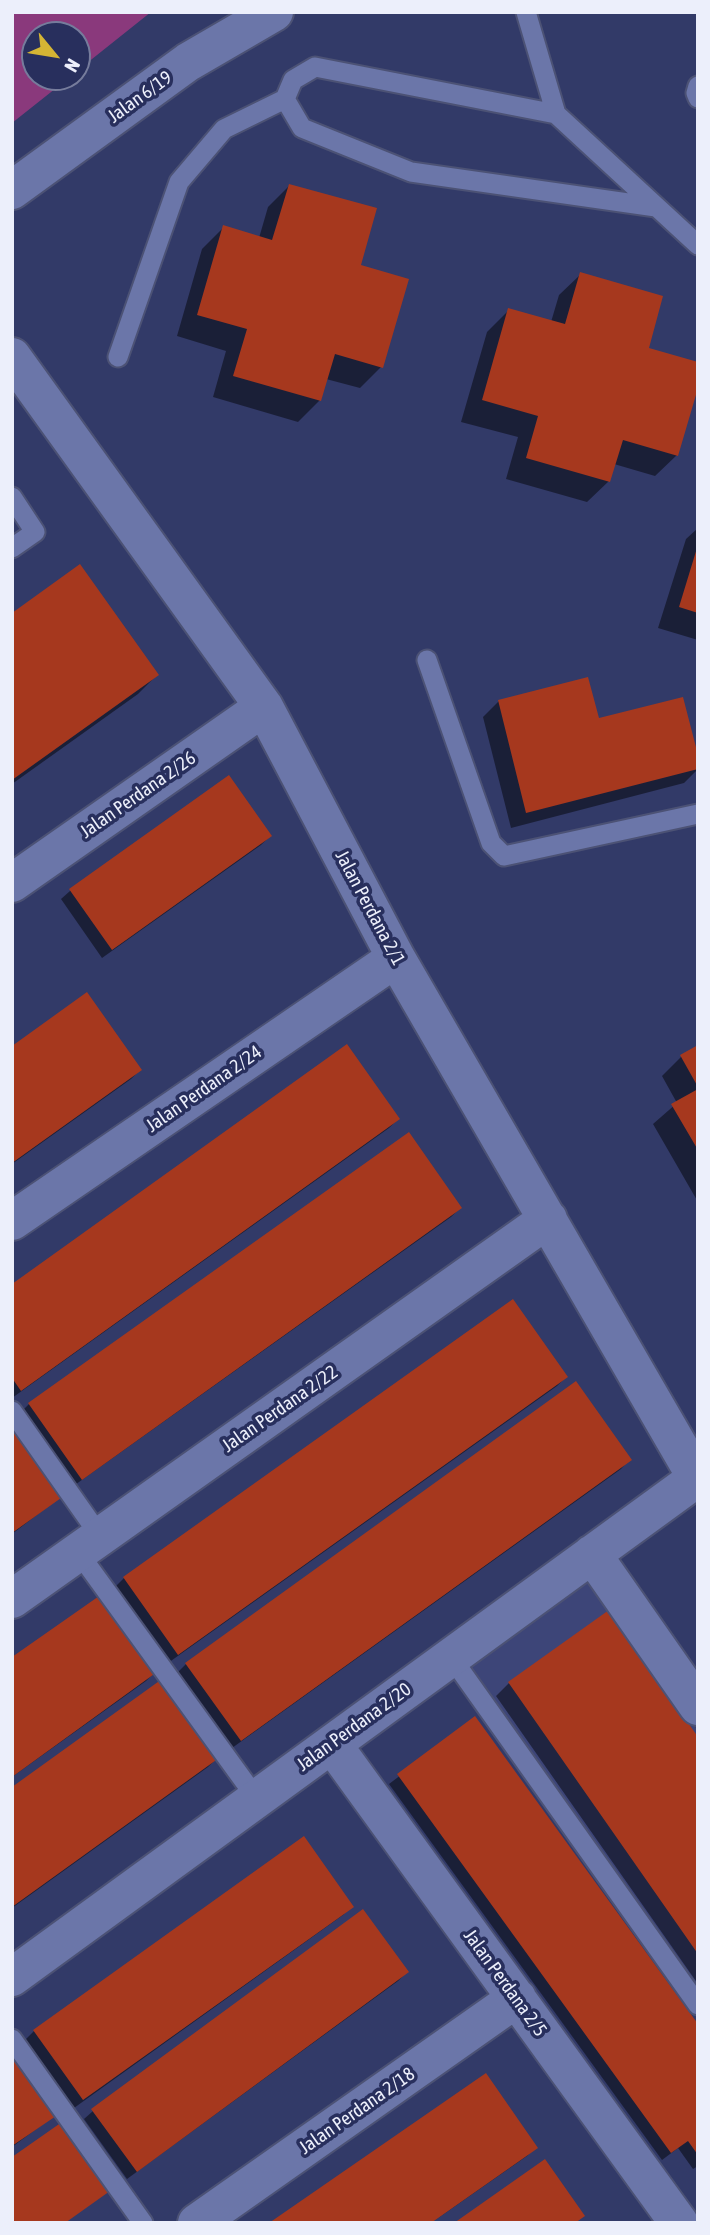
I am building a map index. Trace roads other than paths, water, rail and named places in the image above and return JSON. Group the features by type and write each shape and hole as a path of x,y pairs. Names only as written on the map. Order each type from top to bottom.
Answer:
{"street":[{"name":"Jalan 6/19","path":"12,190 188,62 274,12"},
{"name":"Jalan Perdana 2/1","path":"12,357 264,707 396,958 697,1479"},
{"name":"Jalan Perdana 2/26","path":"12,883 264,707"},
{"name":"Jalan Perdana 2/24","path":"12,1221 396,958"},
{"name":"Jalan Perdana 2/22","path":"12,1599 548,1220"},
{"name":"Jalan Perdana 2/20","path":"12,1977 697,1479"},
{"path":"592,1554 698,1706"},
{"name":"Jalan Perdana 2/5","path":"332,1744 678,2223"},
{"name":"Jalan Perdana 2/18","path":"197,2223 517,1998"}],"lane":[{"path":"526,12 556,114 698,245"},
{"path":"118,357 179,182 224,129 285,99 293,80 315,67 556,114"},
{"path":"698,86 698,98"},
{"path":"285,99 303,128 411,172 656,206"},
{"path":"12,497 35,531 12,548"},
{"path":"427,660 491,843 503,856 698,814"},
{"path":"12,1410 89,1544 257,1798"},
{"path":"451,1657 698,2005"},
{"path":"12,2039 143,2223"}]}
